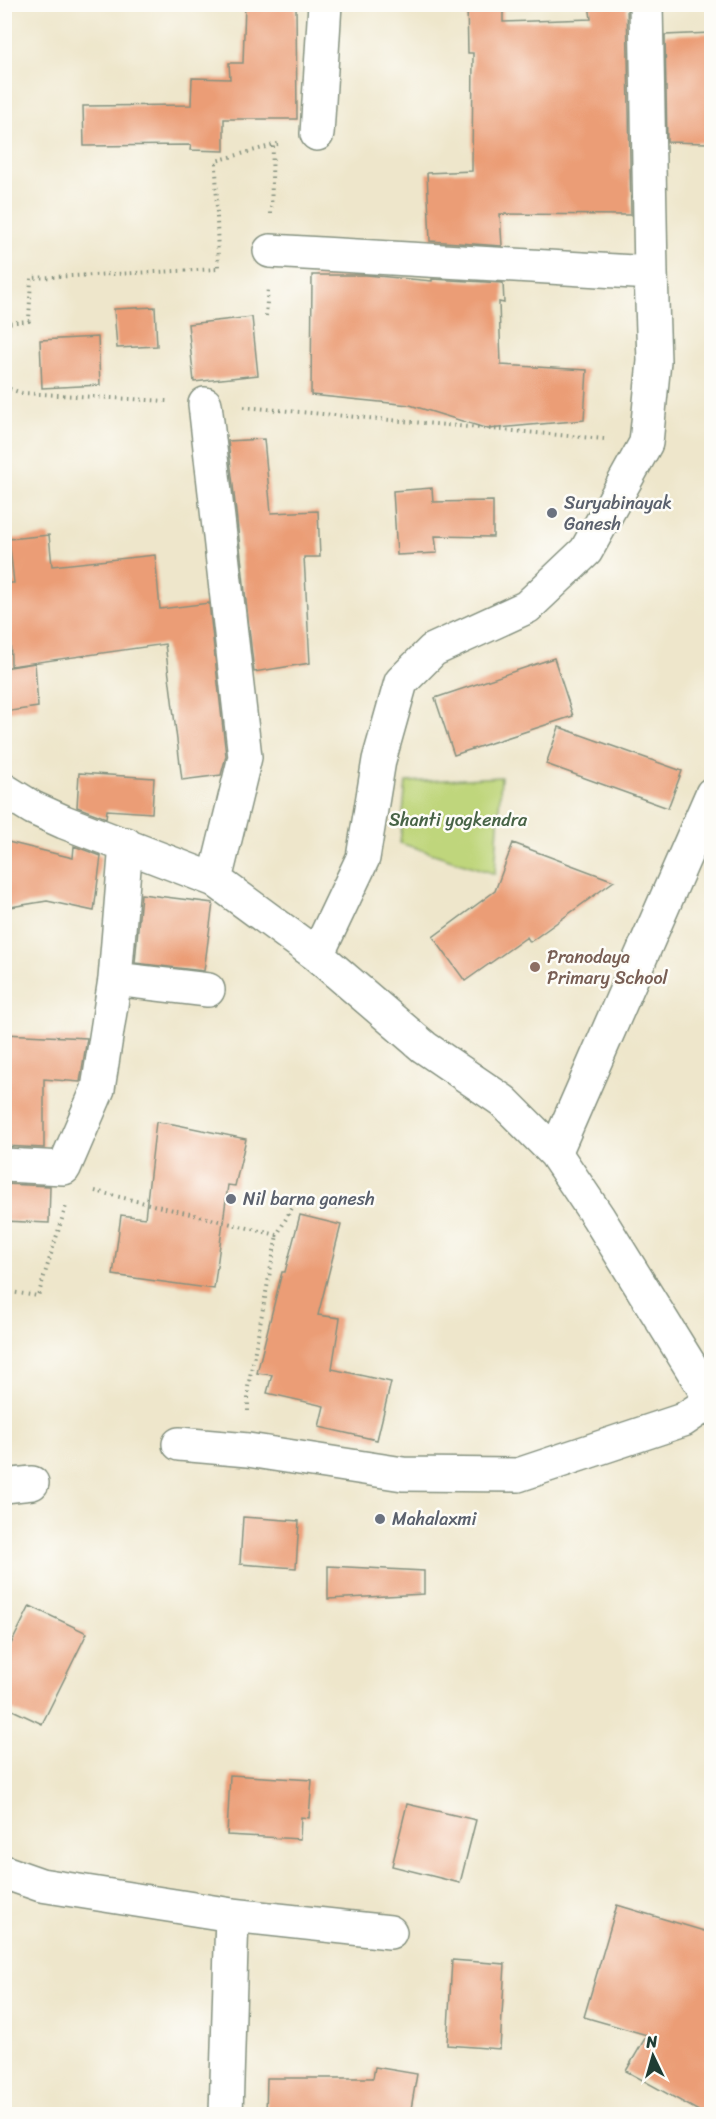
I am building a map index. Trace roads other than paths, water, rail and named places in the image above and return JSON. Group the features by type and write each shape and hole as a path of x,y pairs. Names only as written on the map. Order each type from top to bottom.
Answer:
{"street":[{"path":"317,134 325,4"},
{"path":"317,955 363,858 379,760 401,682 433,650 527,607 586,551 646,443 654,361 646,4"},
{"path":"270,251 651,273"},
{"path":"205,404 245,756 215,880"},
{"path":"4,790 33,808 64,822 215,880 317,955 424,1047 503,1101 555,1153 598,1217 711,1401 683,1420 518,1475 403,1474 248,1450 179,1444"},
{"path":"555,1153 710,802"},
{"path":"4,1165 68,1177 98,1089 115,979 126,844"},
{"path":"115,979 208,990"},
{"path":"4,1872 41,1884 231,1915 390,1932"},
{"path":"226,2115 231,1915"}],"place":[{"name":"Suryabinayak Ganesh","path":"552,513"},
{"name":"Pranodaya Primary School","path":"535,967"},
{"name":"Nil barna ganesh","path":"231,1199"},
{"name":"Mahalaxmi","path":"380,1519"}],"park label":[{"name":"Shanti yogkendra","path":"458,820"}]}
